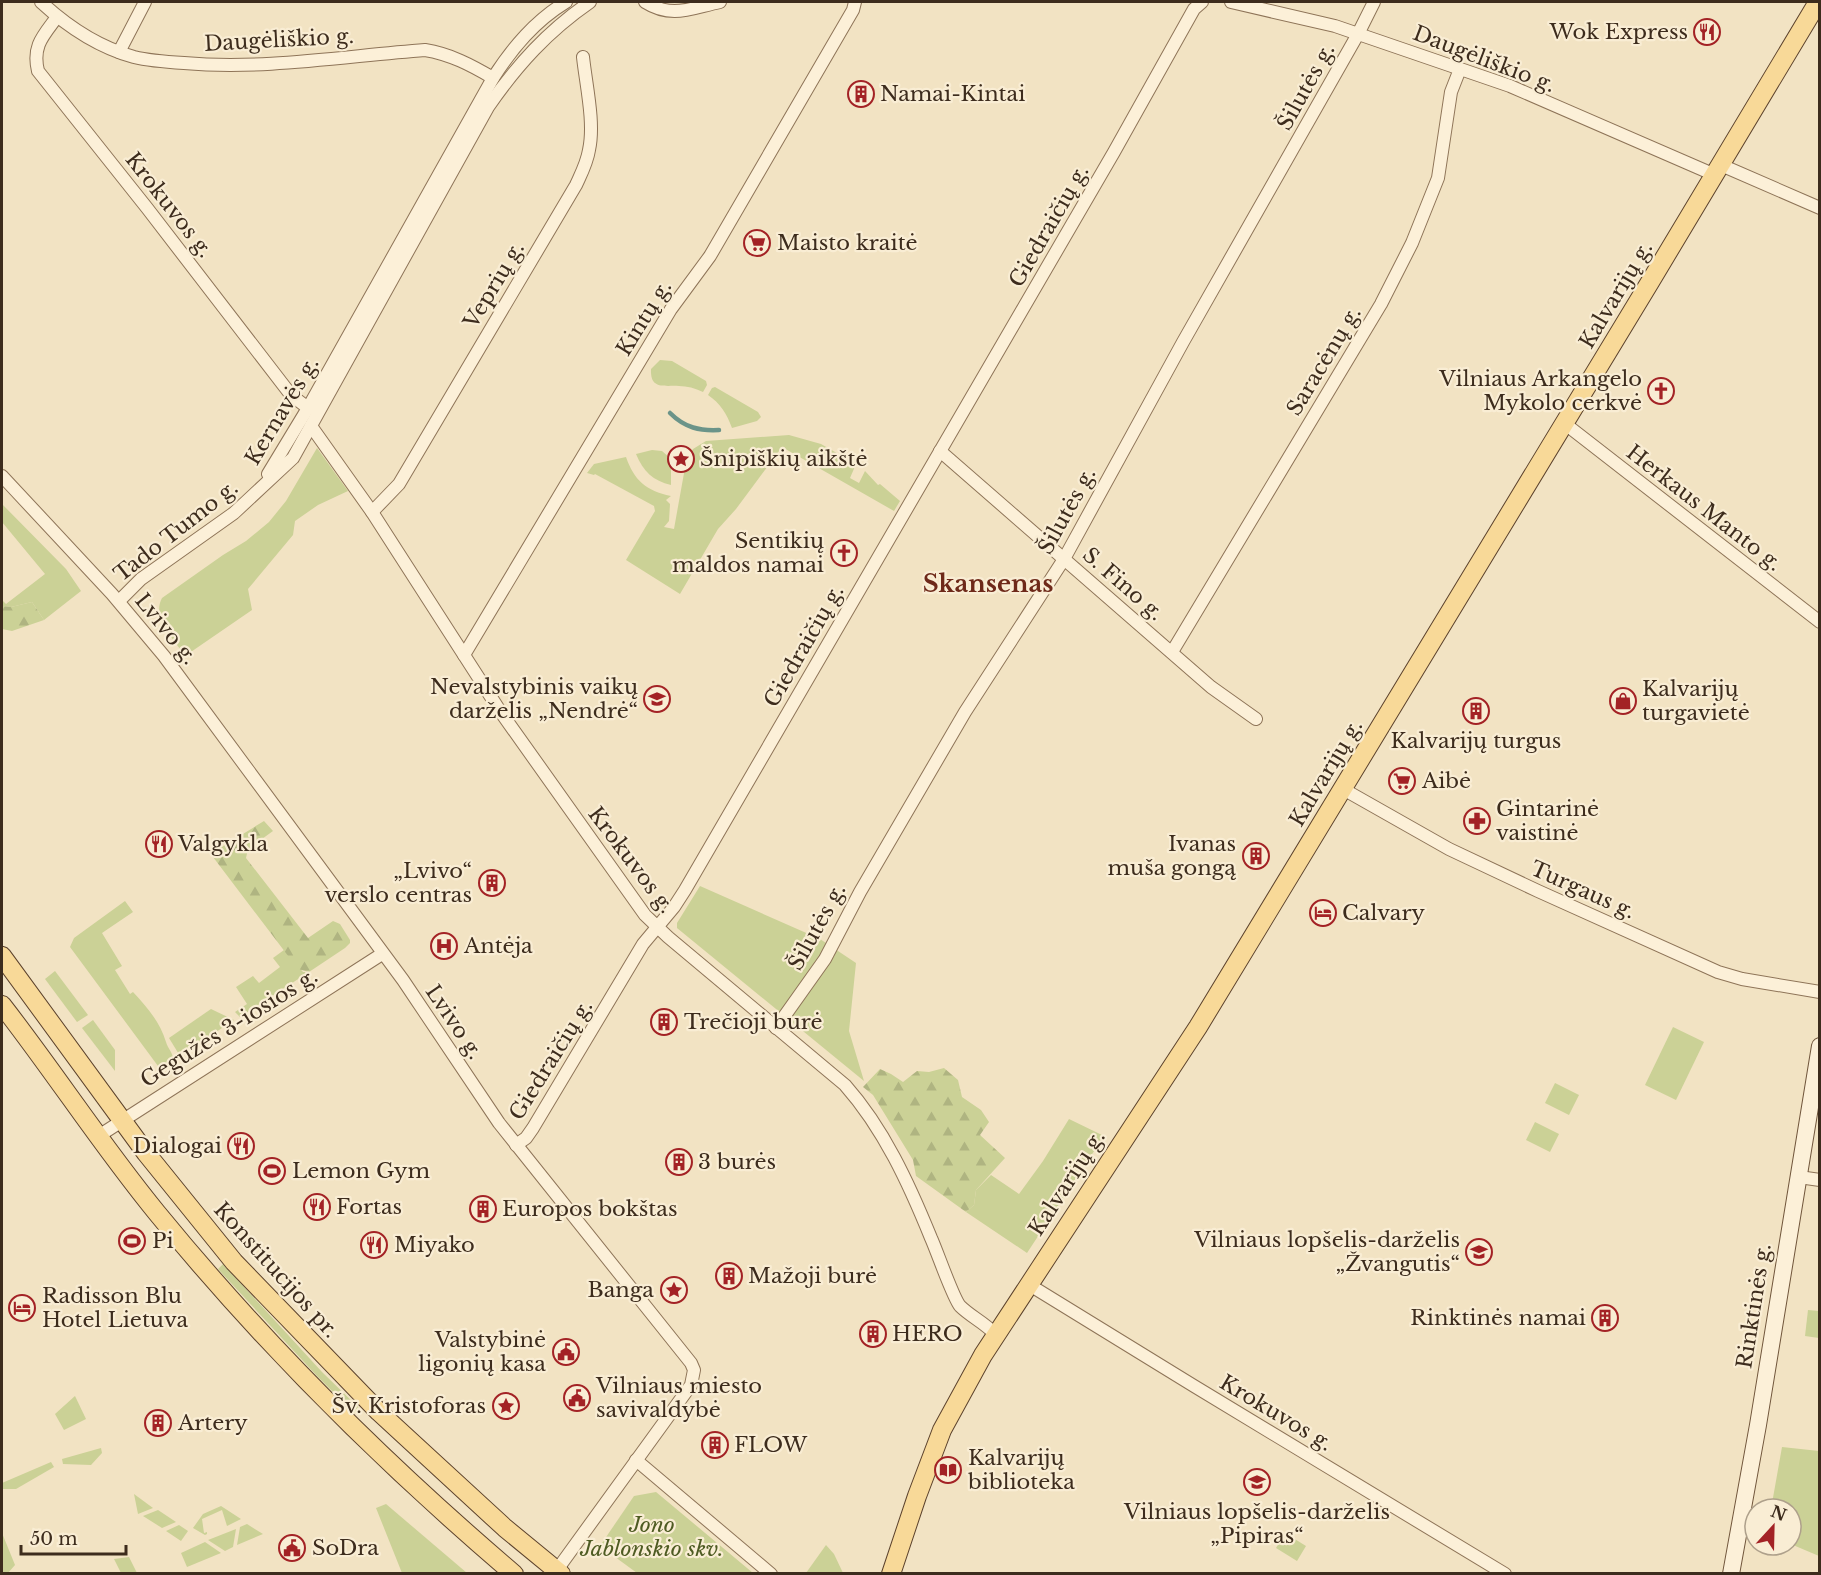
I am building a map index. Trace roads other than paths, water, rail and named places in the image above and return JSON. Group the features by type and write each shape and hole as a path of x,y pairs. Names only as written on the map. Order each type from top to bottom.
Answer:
{"main road":[{"name":"Kalvarijų g.","path":"891,1574 916,1496 942,1430 961,1393 1028,1284 1198,1027 1818,2"},
{"name":"Konstitucijos pr.","path":"2,956 121,1120 227,1253 379,1412 522,1543 557,1572"},
{"path":"2,1005 97,1137 185,1247 274,1347 369,1443 514,1574"},
{"name":"Rinktinės g.","path":"1731,1574 1758,1425 1820,1046"}],"street":[{"name":"Daugėliškio g.","path":"41,2 75,31 119,52 155,61 220,66 273,64 425,50 453,57 493,78"},
{"path":"119,52 145,2"},
{"name":"Kernavės g.","path":"256,492 308,408 493,78 524,35 566,2"},
{"name":"Kernavės g.","path":"256,492 293,458 488,107 532,50 555,28 590,2"},
{"path":"645,2 672,12 720,2"},
{"path":"673,2 687,9"},
{"name":"Kintų g.","path":"464,655 671,309 715,246 854,10 855,2"},
{"name":"Giedraičių g.","path":"516,1145 526,1138 533,1128 643,944 684,890 1114,152 1198,2"},
{"name":"Daugėliškio g.","path":"1231,2 1335,26 1510,86 1718,170 1820,208"},
{"name":"Šilutės g.","path":"776,1028 825,959 860,892 965,712 1064,559 1374,2"},
{"name":"Krokuvos g.","path":"57,17 38,45 35,59 38,71 291,395 308,408"},
{"name":"Veprių g.","path":"372,512 399,484 576,185 590,149 591,131 583,57"},
{"name":"Saracėnų g.","path":"1172,652 1381,304 1412,243 1438,178 1451,92 1460,69"},
{"name":"Herkaus Manto g.","path":"1564,423 1820,622"},
{"name":"Krokuvos g.","path":"311,426 372,512 500,711 645,915 657,928 845,1085 856,1097 883,1137 903,1174 959,1305 986,1324 996,1335"},
{"name":"S. Fino g.","path":"940,451 1211,687 1256,719"},
{"name":"Lvivo g.","path":"2,476 119,601 177,674 419,1003 482,1099 516,1145 691,1363 693,1370 691,1385 557,1572"},
{"name":"Tado Tumo g.","path":"119,601 141,579 234,513 256,492"},
{"name":"Turgaus g.","path":"1343,789 1449,849 1718,972 1742,979 1820,992"},
{"name":"Gegužės 3-iosios g.","path":"97,1137 382,954"},
{"path":"1798,1177 1820,1180"},
{"name":"Krokuvos g.","path":"1028,1284 1505,1574"},
{"path":"636,1460 771,1574"}],"waterway":[{"path":"670,413 693,428 719,430"}],"place":[{"name":"Wok Express","path":"1707,32"},
{"name":"Namai-Kintai","path":"861,94"},
{"name":"Maisto kraitė","path":"757,243"},
{"name":"Vilniaus Arkangelo Mykolo cerkvė","path":"1661,391"},
{"name":"Šnipiškių aikštė","path":"681,459"},
{"name":"Sentikių maldos namai","path":"844,553"},
{"name":"Nevalstybinis vaikų darželis „Nendrė“","path":"657,699"},
{"name":"Kalvarijų turgavietė","path":"1623,701"},
{"name":"Kalvarijų turgus","path":"1476,711"},
{"name":"Aibė","path":"1402,781"},
{"name":"Gintarinė vaistinė","path":"1477,821"},
{"name":"Valgykla","path":"159,844"},
{"name":"Ivanas muša gongą","path":"1256,856"},
{"name":"„Lvivo“ verslo centras","path":"492,883"},
{"name":"Calvary","path":"1323,913"},
{"name":"Antėja","path":"444,946"},
{"name":"Trečioji burė","path":"664,1022"},
{"name":"Dialogai","path":"241,1146"},
{"name":"3 burės","path":"679,1162"},
{"name":"Lemon Gym","path":"272,1171"},
{"name":"Fortas","path":"317,1207"},
{"name":"Europos bokštas","path":"483,1209"},
{"name":"Pi","path":"132,1241"},
{"name":"Miyako","path":"374,1245"},
{"name":"Vilniaus lopšelis-darželis „Žvangutis“","path":"1479,1252"},
{"name":"Mažoji burė","path":"729,1276"},
{"name":"Banga","path":"674,1290"},
{"name":"Radisson Blu Hotel Lietuva","path":"22,1308"},
{"name":"Rinktinės namai","path":"1605,1318"},
{"name":"HERO","path":"873,1334"},
{"name":"Valstybinė ligonių kasa","path":"566,1352"},
{"name":"Vilniaus miesto savivaldybė","path":"577,1398"},
{"name":"Šv. Kristoforas","path":"506,1406"},
{"name":"Artery","path":"158,1423"},
{"name":"FLOW","path":"715,1445"},
{"name":"Kalvarijų biblioteka","path":"948,1470"},
{"name":"Vilniaus lopšelis-darželis „Pipiras“","path":"1257,1482"},
{"name":"SoDra","path":"292,1548"}],"district":[{"name":"Skansenas","path":"988,584"}],"park label":[{"name":"Jono Jablonskio skv.","path":"652,1537"}]}
